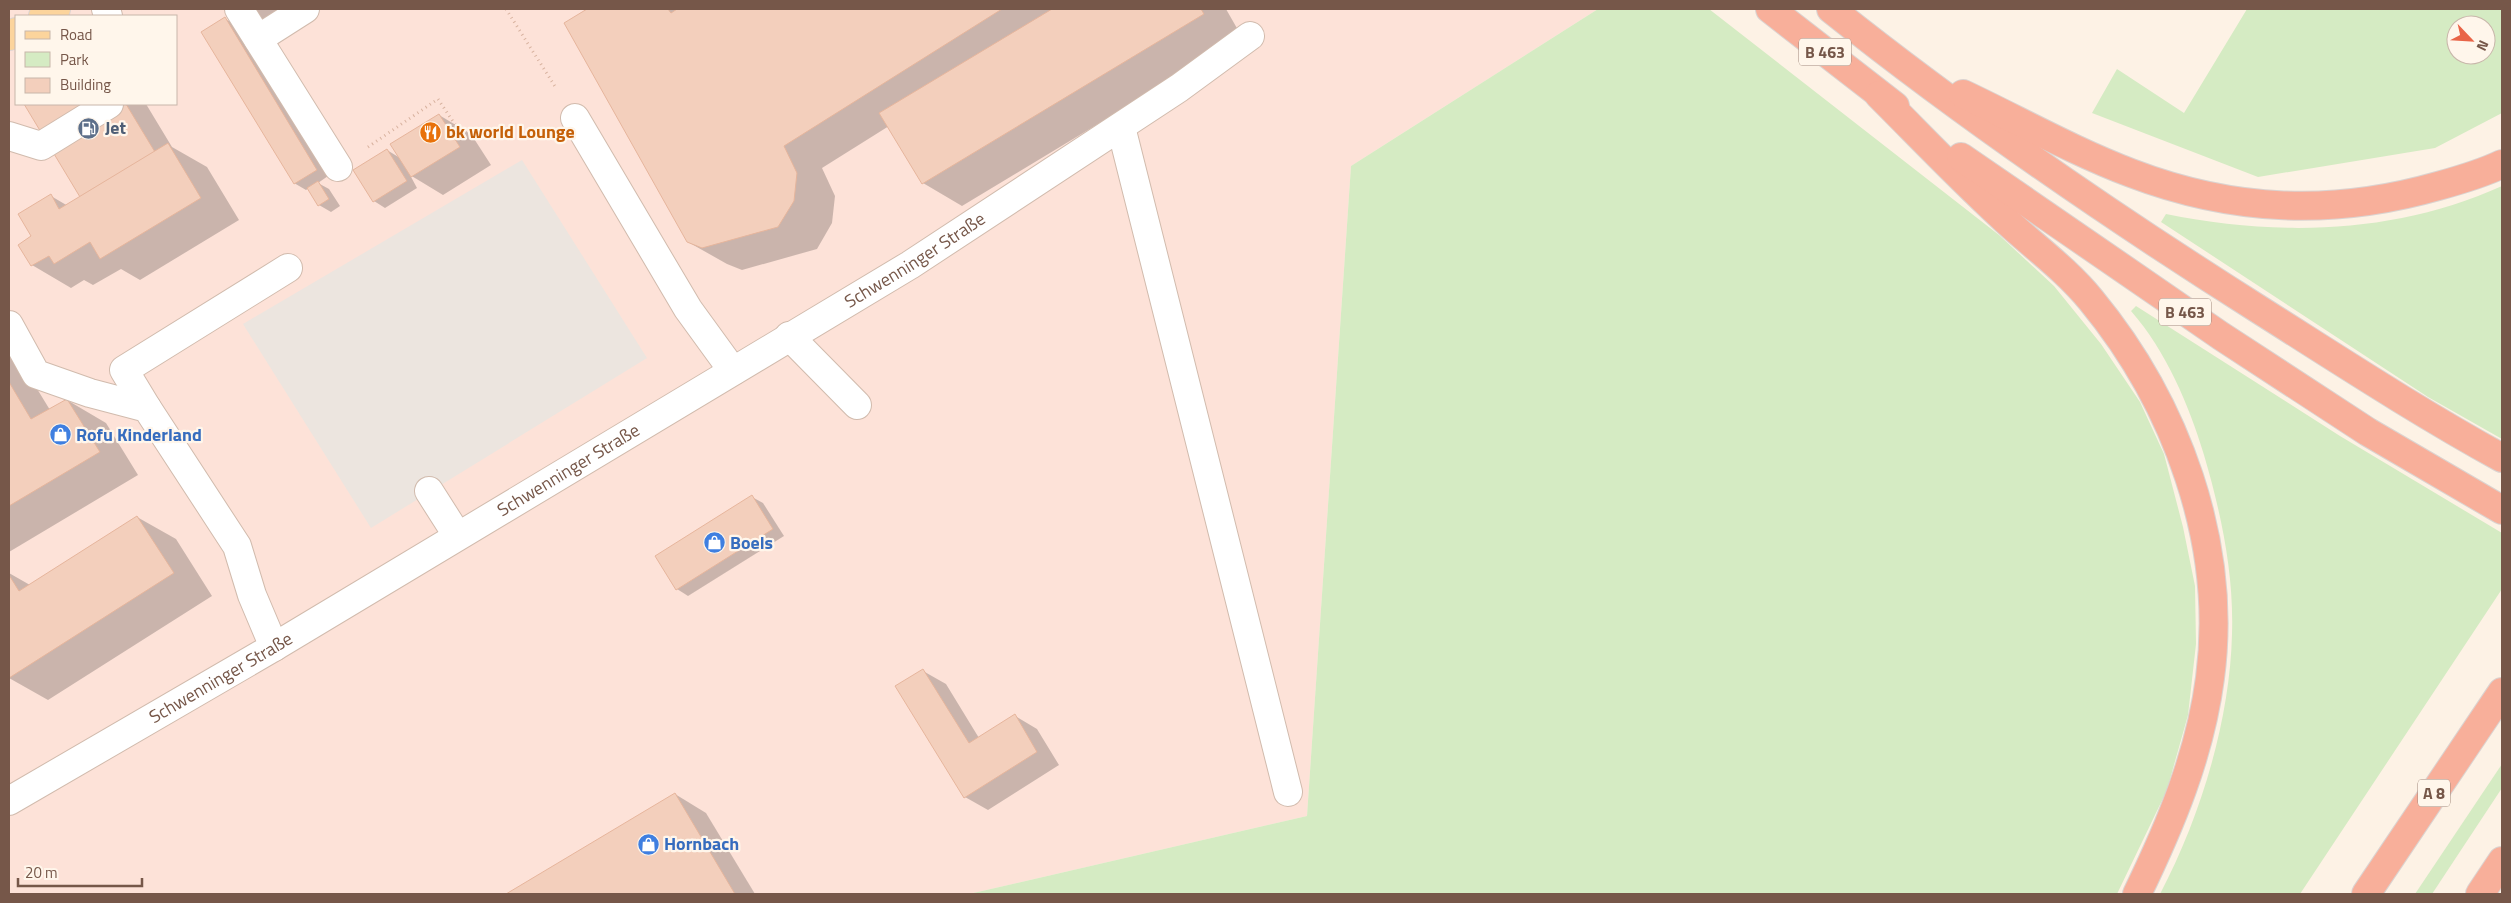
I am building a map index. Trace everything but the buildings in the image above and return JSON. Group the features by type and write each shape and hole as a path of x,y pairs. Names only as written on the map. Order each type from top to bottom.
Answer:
{"highway":[{"name":"B 463","path":"1770,9 1983,174 2221,336 2368,432 2502,510"},
{"name":"B 463","path":"1831,9 1897,61 2102,209 2391,393 2502,458"},
{"path":"1897,61 2130,173 2172,188 2224,200 2274,206 2317,207 2359,203 2401,196 2484,173 2502,164"},
{"path":"1880,95 1999,215 2051,259 2090,299 2120,339 2146,380 2169,425 2186,466 2201,520 2210,573 2214,622 2210,678 2202,726 2189,773 2168,826 2137,894"},
{"name":"A 8","path":"2366,894 2502,692"},
{"path":"2480,894 2502,861"}],"main road":[{"path":"45,15 56,9"}],"street":[{"path":"239,9 338,167"},
{"path":"258,39 305,9"},
{"name":"Schwenninger Straße","path":"9,801 274,647 910,265 1122,127 1250,36"},
{"path":"9,136 42,146 107,105"},
{"path":"575,118 688,309 733,371"},
{"path":"1122,127 1288,792"},
{"path":"274,647 252,595 237,546 124,370 288,268"},
{"path":"9,325 36,374 90,393 147,408"},
{"path":"789,336 857,406"},
{"path":"429,491 457,536"}],"path":[{"path":"506,9 575,118"},
{"path":"338,167 438,100 460,132 453,137"}],"shaded area":[{"path":"9,9 1598,9 1351,166 1307,816 969,894 9,894"},
{"path":"522,160 647,358 371,528 243,324"}],"green space":[{"path":"1598,9 1709,9 1999,235 2054,286 2101,344 2140,402 2164,454 2183,527 2195,586 2196,644 2188,715 2167,790 2117,894 969,894 1307,816 1351,166"},
{"path":"2247,9 2502,9 2502,113 2435,148 2258,177 2092,113 2117,69 2184,113"},
{"path":"2502,186 2502,439 2428,397 2161,222 2166,214 2251,226 2337,227 2421,214 2462,202"},
{"path":"2136,306 2340,436 2502,533 2502,589 2300,894 2160,894 2188,834 2200,801 2219,734 2226,701 2230,667 2232,611 2229,566 2225,543 2204,455 2184,398 2166,361 2131,311"},
{"path":"2502,764 2502,788 2432,894 2415,894"}],"place":[{"name":"Jet","path":"89,128"},
{"name":"bk world Lounge","path":"430,132"},
{"name":"Rofu Kinderland","path":"60,435"},
{"name":"Boels","path":"714,543"},
{"name":"Hornbach","path":"648,844"}]}
